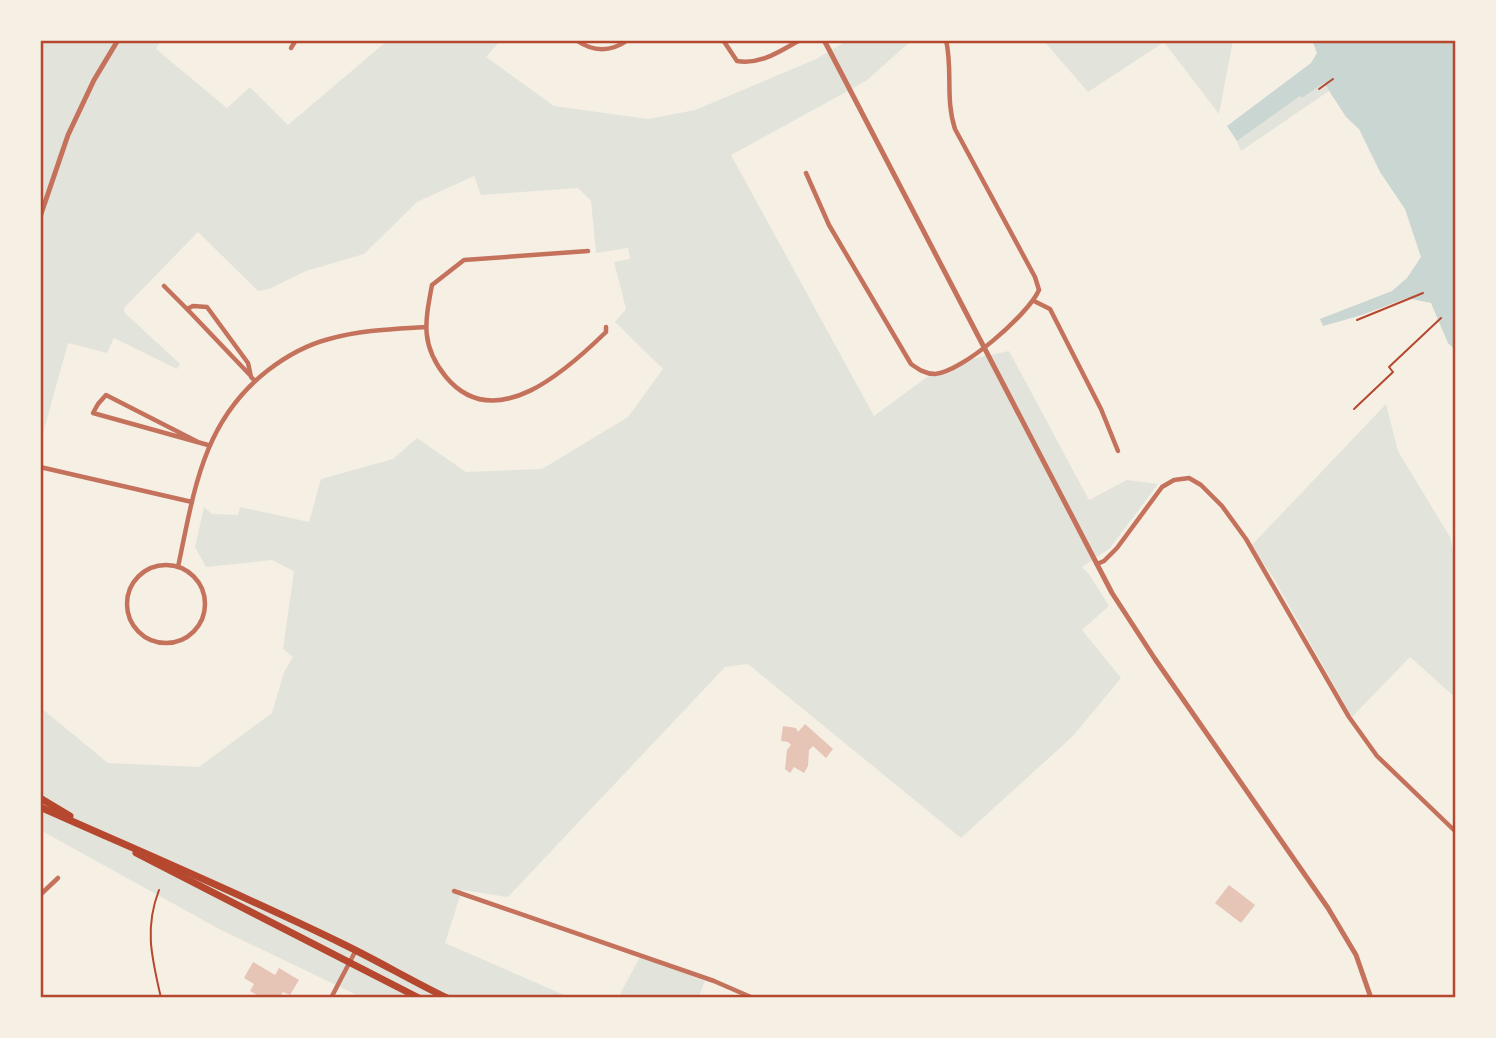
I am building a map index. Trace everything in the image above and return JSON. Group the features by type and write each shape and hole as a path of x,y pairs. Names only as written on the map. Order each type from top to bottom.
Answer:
{"main road":[{"path":"40,798 91,829"},
{"path":"40,807 165,860 356,950 447,998"},
{"path":"105,835 162,867 419,998"}],"street":[{"path":"40,217 68,135 94,80 118,40"},
{"path":"291,48 296,40"},
{"path":"576,40 591,49 607,49 628,40"},
{"path":"723,40 737,61 750,63 800,40"},
{"path":"824,40 1112,593 1328,908 1356,955 1371,998"},
{"path":"806,173 829,225 911,364 921,371 934,374 947,370 1000,336 1034,301 1039,290 1035,277 950,114 947,81 951,61 946,40"},
{"path":"588,251 464,260 432,285 425,327 431,354 458,389 485,402 518,396 551,379 584,354 607,332 606,327"},
{"path":"164,286 253,379"},
{"path":"1034,301 1049,309 1101,409 1118,451"},
{"path":"187,309 207,306 248,363 253,379"},
{"path":"178,567 208,445 223,417 253,379 297,352 327,339 363,332 425,327"},
{"path":"198,442 106,395 93,413 208,445"},
{"path":"40,467 192,502"},
{"path":"1097,564 1118,548 1162,487 1174,480 1189,478 1201,485 1222,506 1246,539 1355,726 1377,757 1456,832"},
{"path":"164,565 178,567 191,574 200,586 204,601 203,615 194,630 180,640 165,643 150,639 137,629 129,616 129,591 136,579 148,569 164,565"},
{"path":"40,895 58,878"},
{"path":"454,891 714,981 753,998"},
{"path":"331,998 356,950"}],"path":[{"path":"1319,89 1333,79"},
{"path":"1357,320 1423,293"},
{"path":"1354,409 1393,372 1389,367 1441,318"},
{"path":"159,890 151,909 149,948 162,998"}],"shaded area":[{"path":"40,40 161,40 156,49 227,108 250,87 288,125 388,40 501,40 486,57 554,106 648,119 695,110 814,60 849,40 912,40 866,81 731,155 874,416 927,377 949,373 971,359 1009,351 1089,500 1127,480 1158,484 1110,548 1082,567 1109,606 1082,630 1121,678 1073,736 961,838 748,664 725,667 508,897 462,890 445,943 571,998 363,998 221,930 40,830 40,707 108,763 199,767 272,713 284,672 293,657 283,649 294,571 272,560 206,567 195,547 204,507 212,514 238,515 240,507 309,522 321,479 393,459 417,438 466,472 542,469 628,417 663,369 615,322 626,309 614,262 630,259 628,248 596,253 591,201 578,188 481,195 474,176 417,202 364,254 306,271 269,289 258,291 198,232 124,308 125,313 180,364 177,369 114,338 107,353 68,343 40,444"},
{"path":"1043,40 1233,40 1219,114 1164,42 1088,92"},
{"path":"1312,40 1456,40 1456,351 1448,343 1431,303 1407,298 1323,326 1320,319 1392,291 1407,278 1421,257 1405,209 1380,172 1359,129 1346,117 1324,83 1302,98 1300,96 1237,141 1227,126 1311,63 1317,53"},
{"path":"1324,83 1329,91 1241,151 1237,141 1300,96 1302,98"},
{"path":"1386,404 1398,451 1450,537 1456,564 1456,698 1410,657 1352,717 1273,577 1251,546"},
{"path":"640,957 705,981 698,998 618,998"}],"building":[{"path":"805,724 833,749 826,758 813,746 809,750 808,766 804,773 794,767 790,773 785,769 787,750 791,745 781,741 783,726 796,728 798,732"},
{"path":"1229,885 1255,905 1241,923 1215,903"},
{"path":"253,962 275,975 279,968 299,980 290,995 283,992 279,998 262,998 250,991 254,984 244,978"}]}
